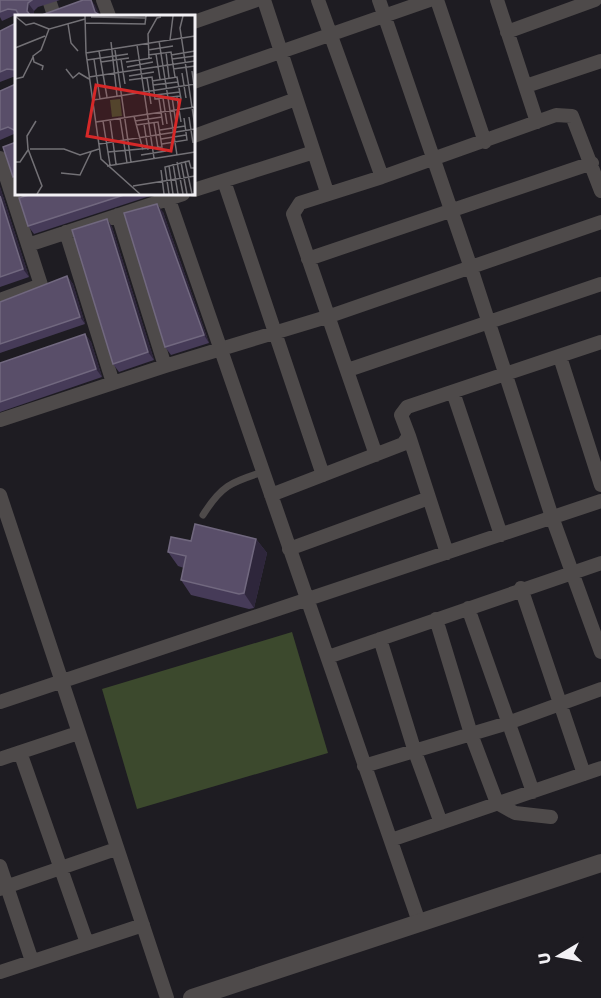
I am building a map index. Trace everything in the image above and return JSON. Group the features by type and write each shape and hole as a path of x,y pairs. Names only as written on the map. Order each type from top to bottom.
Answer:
{"street":[{"path":"103,0 109,15"},
{"path":"195,22 257,0"},
{"path":"264,0 327,192"},
{"path":"318,0 382,177"},
{"path":"379,0 471,268 552,518 601,652"},
{"path":"195,82 430,0"},
{"path":"437,0 485,142"},
{"path":"496,0 537,122"},
{"path":"507,32 595,0"},
{"path":"48,10 70,6"},
{"path":"526,86 601,61"},
{"path":"195,136 296,99"},
{"path":"376,455 293,214 300,203 327,192 382,177 485,142 556,115 572,116 601,191"},
{"path":"195,190 314,152"},
{"path":"0,158 15,186"},
{"path":"308,259 592,163"},
{"path":"224,181 323,475"},
{"path":"0,300 41,285 28,245 20,196"},
{"path":"28,245 168,196 419,922"},
{"path":"118,215 165,366"},
{"path":"0,420 221,348 330,316 601,222"},
{"path":"66,232 92,332 113,383"},
{"path":"348,370 601,284"},
{"path":"447,552 401,415 407,407 601,342"},
{"path":"561,357 601,485"},
{"path":"453,392 501,535"},
{"path":"271,495 403,444 409,436"},
{"path":"0,495 6,534 61,682 167,998"},
{"path":"289,549 429,498"},
{"path":"1,698 61,682 601,501"},
{"path":"328,657 601,562"},
{"path":"521,588 584,774"},
{"path":"468,608 533,792"},
{"path":"436,619 471,734 497,803 515,813 551,817"},
{"path":"380,639 415,752 441,823"},
{"path":"364,766 508,723 601,689"},
{"path":"0,759 78,733"},
{"path":"20,752 87,943"},
{"path":"391,840 601,768"},
{"path":"3,888 116,849"},
{"path":"192,998 601,863"},
{"path":"0,866 3,888 32,961"},
{"path":"0,972 143,925"}],"lane":[{"path":"203,515 217,492 241,479 263,472"}],"green space":[{"path":"292,632 328,753 137,809 102,689"}],"building":[{"path":"0,0 32,0 28,3 27,11 30,15 18,15 16,10 8,9 0,12"},
{"path":"83,0 91,0 95,12 100,15 42,15"},
{"path":"15,24 15,70 7,69 0,72 0,31"},
{"path":"15,84 15,130 8,127 0,130 0,91"},
{"path":"15,142 15,176 13,177 3,147"},
{"path":"29,195 124,195 28,226 19,198"},
{"path":"0,196 23,269 0,277"},
{"path":"157,204 204,335 165,347 124,213"},
{"path":"107,219 148,352 113,364 72,230"},
{"path":"67,276 80,317 0,344 0,302"},
{"path":"85,334 96,369 0,402 0,363"},
{"path":"195,524 256,539 244,593 239,594 181,580 186,556 168,552 171,537 191,541"}]}
